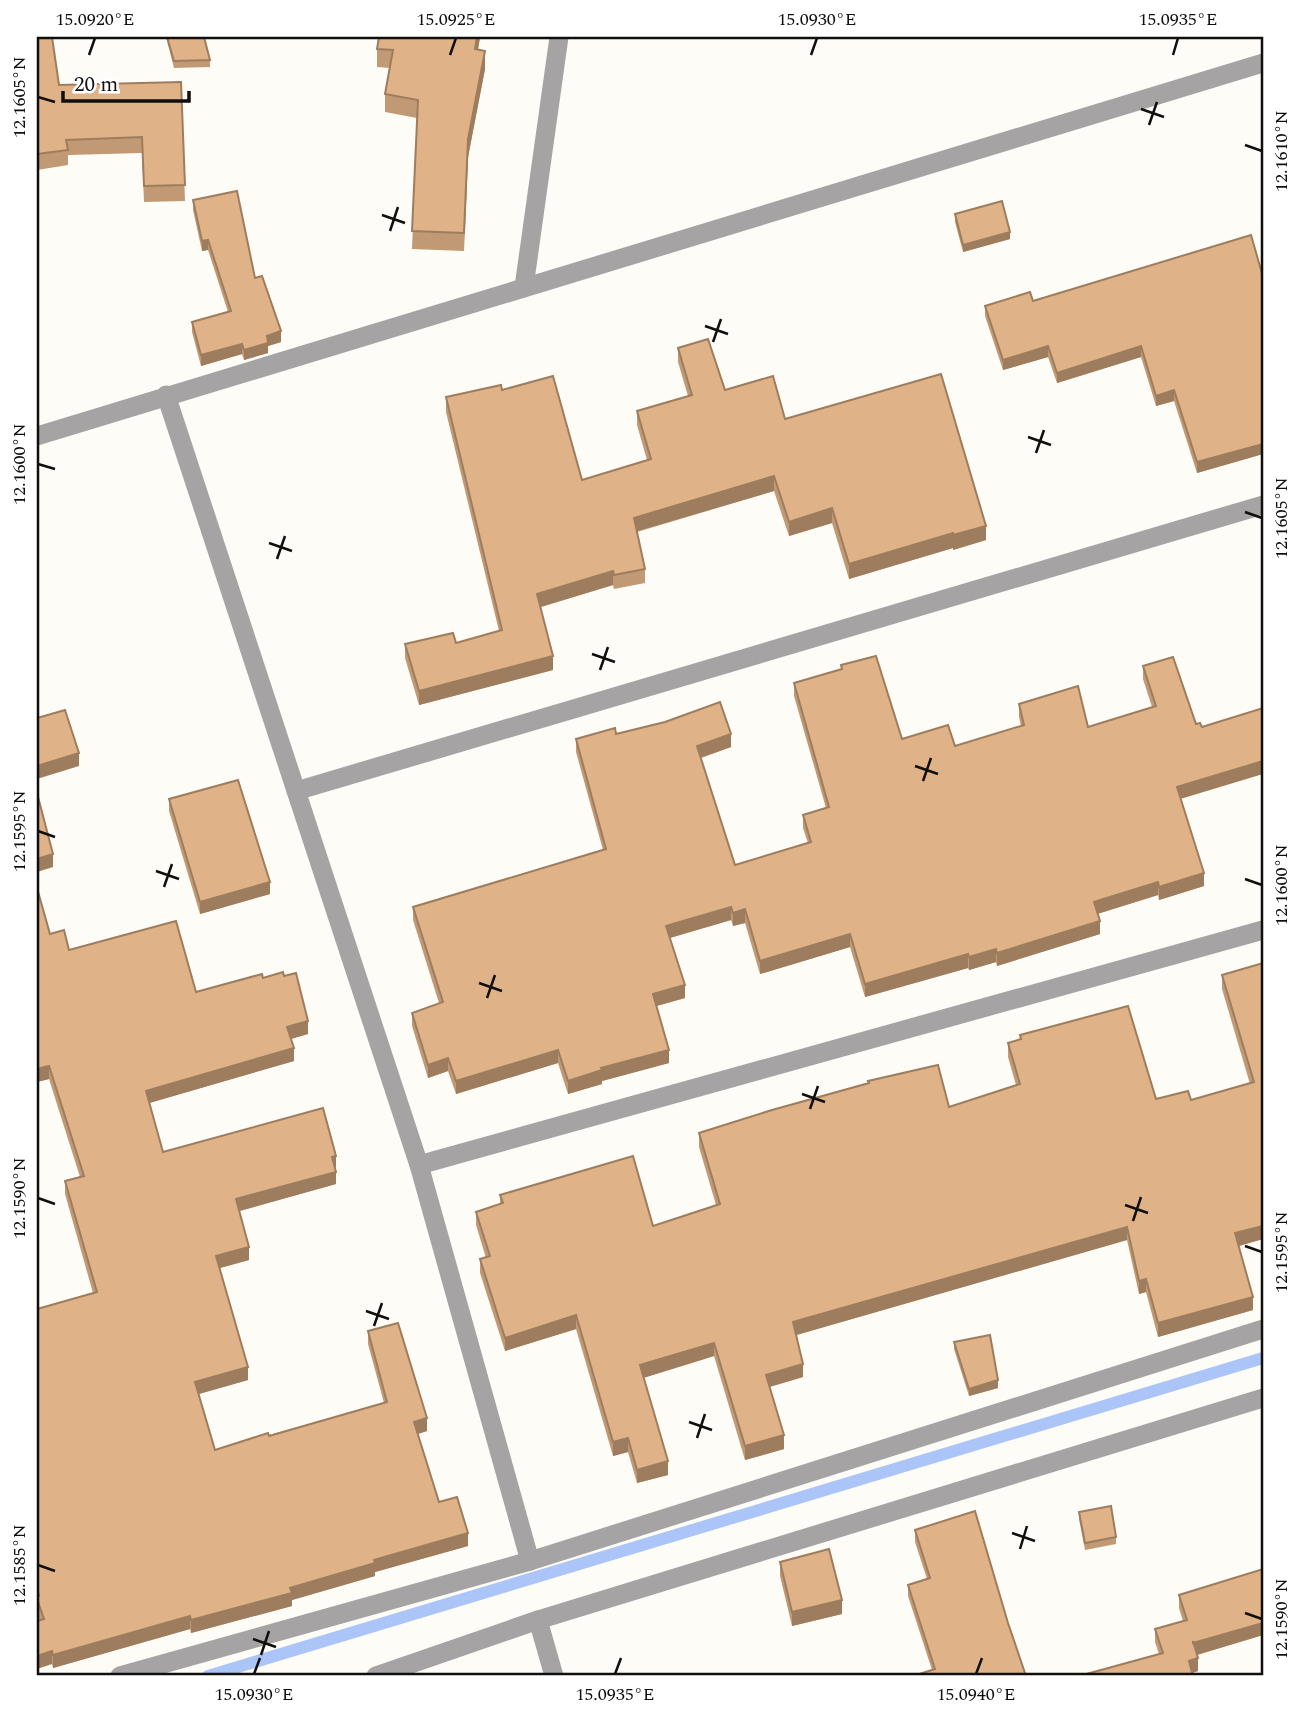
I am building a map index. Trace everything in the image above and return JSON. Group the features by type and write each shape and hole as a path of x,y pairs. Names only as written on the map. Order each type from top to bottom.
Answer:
{"street":[{"path":"524,287 559,37"},
{"path":"37,436 1263,63"},
{"path":"166,395 419,1165 530,1561"},
{"path":"296,791 1263,505"},
{"path":"419,1165 1263,930"},
{"path":"120,1676 530,1561 1263,1329"},
{"path":"376,1676 538,1620 1263,1398"},
{"path":"538,1620 554,1676"}],"building":[{"path":"37,37 52,37 59,85 181,82 185,185 144,186 142,137 66,140 68,150 37,154"},
{"path":"167,37 204,37 210,60 174,61"},
{"path":"379,37 477,37 475,49 485,51 468,139 464,233 412,231 418,100 385,94 393,50 377,49"},
{"path":"237,191 255,278 262,276 281,331 267,336 268,343 244,350 242,344 201,355 192,322 231,311 208,240 202,241 193,200"},
{"path":"1002,201 1010,232 963,245 955,214"},
{"path":"1251,235 1263,277 1263,444 1197,462 1174,390 1156,396 1141,346 1057,373 1048,346 1003,360 985,306 1030,292 1033,301"},
{"path":"708,339 725,390 773,376 785,419 941,374 986,526 849,564 832,508 789,522 774,476 634,518 645,569 614,575 613,571 537,594 553,656 419,691 405,644 453,633 456,643 502,630 446,397 501,385 502,390 553,376 582,480 651,459 637,411 692,395 678,348"},
{"path":"876,656 902,739 948,725 955,746 1024,725 1019,704 1078,686 1088,727 1156,706 1143,666 1173,657 1196,724 1200,723 1202,727 1263,708 1263,761 1177,787 1204,873 1159,887 1158,882 1094,902 1100,921 997,953 996,949 969,957 968,954 865,984 850,934 760,961 745,909 733,913 731,907 666,926 685,985 653,994 669,1050 601,1068 602,1070 568,1081 558,1050 456,1081 448,1058 428,1065 412,1013 443,1002 413,907 606,849 576,739 615,728 616,734 665,722 720,702 731,734 697,746 735,865 811,842 803,815 829,807 794,683 842,669 841,665"},
{"path":"65,710 79,753 37,766 37,718"},
{"path":"238,780 270,882 200,902 169,799"},
{"path":"37,793 53,854 37,859"},
{"path":"37,888 50,934 64,930 69,950 176,921 196,992 262,974 263,978 283,972 284,976 296,973 308,1021 287,1027 294,1048 146,1091 163,1152 323,1108 336,1156 332,1157 336,1172 236,1199 249,1247 216,1256 248,1367 195,1382 215,1450 268,1433 269,1436 387,1402 368,1331 398,1323 427,1418 414,1422 439,1502 457,1497 468,1533 290,1588 292,1593 191,1620 190,1616 53,1655 52,1651 37,1656 37,1621 44,1619 37,1599 37,1309 97,1292 65,1181 84,1176 49,1066 37,1069"},
{"path":"1263,963 1263,1226 1235,1233 1253,1297 1158,1323 1146,1279 1139,1281 1127,1227 793,1322 803,1364 766,1375 784,1435 745,1446 714,1343 640,1365 668,1461 637,1470 628,1438 613,1442 576,1315 505,1338 480,1259 490,1256 476,1212 503,1203 500,1195 633,1156 653,1226 720,1204 699,1133 869,1083 868,1081 938,1065 949,1107 1020,1084 1008,1043 1021,1039 1020,1035 1128,1006 1156,1099 1188,1091 1191,1100 1254,1082 1222,975"},
{"path":"990,1335 998,1380 969,1389 954,1342"},
{"path":"1111,1506 1116,1537 1085,1543 1079,1512"},
{"path":"975,1511 1026,1676 913,1676 935,1669 908,1585 930,1578 915,1530"},
{"path":"829,1549 842,1600 792,1612 780,1562"},
{"path":"1263,1569 1263,1623 1194,1643 1198,1658 1189,1661 1193,1676 1079,1676 1163,1653 1155,1629 1187,1620 1179,1595"}],"waterway":[{"path":"208,1676 1263,1358"}]}
